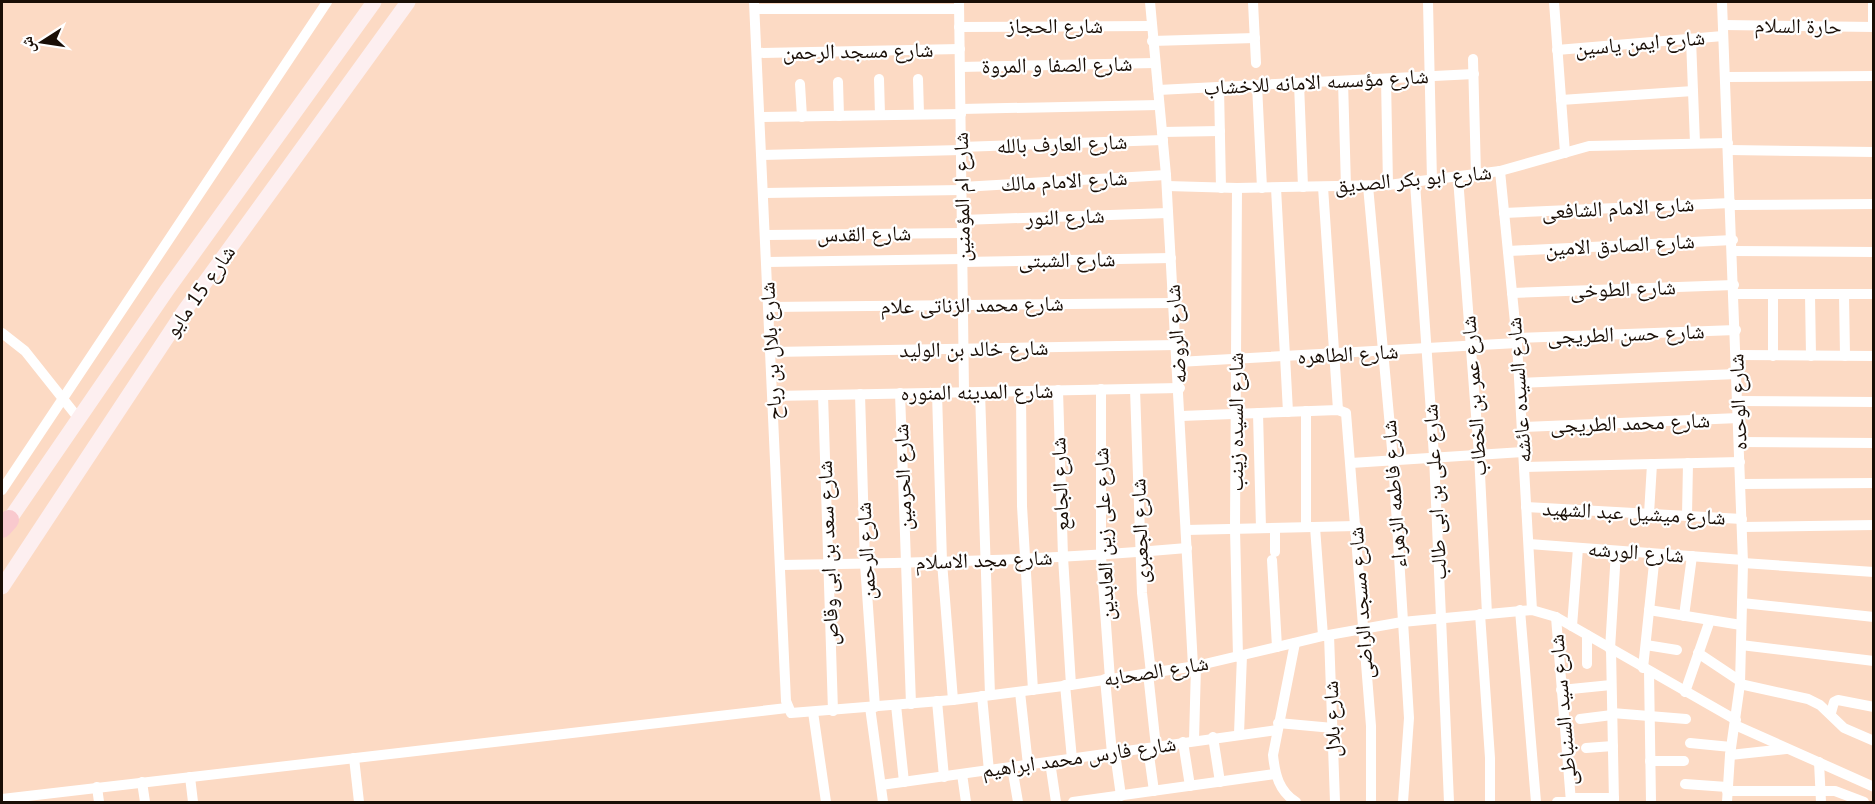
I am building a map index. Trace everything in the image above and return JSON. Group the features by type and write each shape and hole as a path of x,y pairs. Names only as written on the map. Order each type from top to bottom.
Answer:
{"main road":[{"name":"شارع 15 مايو","path":"4,527 167,290 374,2"},
{"name":"شارع 15 مايو","path":"2,587 185,310 408,2"}],"street":[{"path":"2,490 327,2"},
{"name":"شارع الروضه","path":"1150,2 1166,181 1195,666 1189,741 1190,786"},
{"path":"1253,2 1256,63"},
{"path":"1428,2 1432,181"},
{"path":"1554,2 1565,153"},
{"name":"شارع الوحده","path":"1722,2 1733,245 1743,561 1740,682 1730,751 1727,802"},
{"path":"1873,2 1873,27"},
{"path":"755,5 959,5"},
{"name":"شارع بلال بن رباح","path":"755,5 786,704"},
{"name":"شارع ام المؤمنين","path":"959,5 964,392"},
{"name":"شارع الحجاز","path":"959,27 1151,26"},
{"name":"حارة السلام","path":"1723,31 1873,27"},
{"name":"شارع ايمن ياسين","path":"1557,50 1691,39 1723,31"},
{"path":"1152,41 1255,38"},
{"path":"1691,39 1695,143"},
{"name":"شارع مسجد الرحمن","path":"757,53 960,49"},
{"path":"1473,59 1476,175"},
{"name":"شارع الصفا و المروة","path":"960,67 1155,63"},
{"name":"شارع مؤسسه الامانه للاخشاب","path":"1158,90 1474,74"},
{"path":"1725,77 1874,76"},
{"path":"879,79 880,115"},
{"path":"918,79 919,114"},
{"path":"1386,79 1388,185"},
{"path":"1344,81 1346,187"},
{"path":"838,82 839,116"},
{"path":"1299,83 1303,187"},
{"path":"800,84 802,117"},
{"path":"1257,85 1262,188"},
{"path":"1219,87 1221,188"},
{"path":"1561,100 1693,91"},
{"path":"760,117 1159,105"},
{"name":"شارع العارف بالله","path":"762,155 961,148 1220,131"},
{"name":"شارع ابو بكر الصديق","path":"1166,181 1221,188 1346,187 1415,183 1500,171 1588,146 1695,143 1729,147 1874,152"},
{"name":"شارع السيده عائشه","path":"1500,171 1520,383 1528,544 1526,610 1536,802"},
{"name":"شارع عمر بن الخطاب","path":"1458,178 1479,454 1490,802"},
{"name":"شارع الامام مالك","path":"764,193 962,189 1166,181"},
{"name":"شارع على بن ابى طالب","path":"1415,183 1434,456 1449,802"},
{"name":"شارع فاطمه الزهراء","path":"1368,186 1393,460 1409,718 1403,802"},
{"path":"1181,416 1338,410 1323,187"},
{"name":"شارع السيده زينب","path":"1238,188 1235,529 1240,656 1239,734"},
{"path":"1276,188 1288,412"},
{"path":"1731,204 1874,204"},
{"name":"شارع الامام الشافعى","path":"1504,213 1731,204"},
{"name":"شارع النور","path":"962,220 1168,213"},
{"name":"شارع القدس","path":"766,235 963,233"},
{"name":"شارع الصادق الامين","path":"1508,251 1733,245 1874,252"},
{"name":"شارع الشبتى","path":"767,262 1171,258"},
{"name":"شارع الطوخى","path":"1512,293 1734,289 1773,294 1874,294"},
{"path":"1773,294 1773,356"},
{"path":"1810,294 1811,356"},
{"path":"1844,294 1845,356"},
{"name":"شارع محمد الزناتى علام","path":"770,307 1174,303"},
{"name":"شارع حسن الطريجى","path":"1517,341 1736,330"},
{"path":"2,333 25,351 79,419"},
{"name":"شارع الطاهره","path":"1178,362 1471,348 1517,341"},
{"name":"شارع خالد بن الوليد","path":"772,352 1177,345"},
{"path":"1737,355 1874,356"},
{"path":"1520,383 1737,374"},
{"name":"شارع المدينه المنوره","path":"774,396 1180,388"},
{"name":"شارع على زين العابدين","path":"1101,389 1101,556 1107,679 1114,753 1121,796"},
{"name":"شارع الجعبرى","path":"1135,389 1140,552 1150,673 1154,791"},
{"name":"شارع الجامع","path":"1058,390 1072,759"},
{"path":"1022,391 1025,559 1033,690"},
{"path":"980,392 989,771"},
{"name":"شارع الحرمين","path":"900,393 911,704"},
{"path":"936,393 942,562 952,700"},
{"name":"شارع الرحمن","path":"860,394 865,564 873,707 883,802"},
{"name":"شارع سعد بن ابى وقاص","path":"823,395 833,711"},
{"path":"1738,401 1874,402"},
{"name":"شارع مسجد الراضى","path":"1338,410 1346,413 1348,417 1371,726 1371,802"},
{"name":"شارع بلال","path":"1306,411 1310,527 1326,636 1333,728 1335,802"},
{"path":"1258,413 1261,528"},
{"name":"شارع محمد الطريجى","path":"1522,427 1738,418"},
{"path":"1739,442 1874,443"},
{"path":"1351,464 1434,456 1523,452"},
{"path":"1524,467 1740,462"},
{"path":"1687,516 1688,463"},
{"path":"1649,514 1652,464"},
{"path":"1741,484 1874,483"},
{"name":"شارع ميشيل عبد الشهيد","path":"1526,507 1687,516 1742,523 1874,525"},
{"path":"1186,530 1356,526"},
{"path":"1275,528 1273,556 1277,647"},
{"name":"شارع الورشه","path":"1528,544 1874,572"},
{"name":"شارع مجد الاسلام","path":"781,565 984,561 1101,556 1187,548"},
{"path":"1572,626 1578,548"},
{"path":"1557,802 1614,800 1610,649 1616,551"},
{"path":"1651,802 1646,645 1655,554"},
{"path":"1684,616 1692,556"},
{"path":"1742,603 1874,617"},
{"path":"1526,610 1556,617 1749,731 1874,787"},
{"name":"شارع الصحابه","path":"2,799 59,797 98,787 354,758 786,704 798,714 1020,692 1195,666 1295,642 1402,622 1526,610"},
{"path":"1649,610 1742,625"},
{"name":"شارع سيد السنباطى","path":"1556,617 1571,801"},
{"path":"1685,692 1710,620"},
{"path":"1587,635 1587,664"},
{"path":"1295,642 1273,755 1275,774 1281,789 1296,802"},
{"path":"1646,645 1677,650"},
{"path":"1741,645 1874,661"},
{"path":"1698,653 1740,682 1808,699 1831,713 1844,728 1874,741"},
{"path":"1561,690 1611,685"},
{"path":"1020,692 1028,765"},
{"path":"1831,713 1834,702 1838,700 1874,706"},
{"path":"937,701 944,777"},
{"path":"896,705 904,782"},
{"path":"813,712 826,802"},
{"path":"1580,719 1612,714 1686,719"},
{"name":"شارع فارس محمد ابراهيم","path":"881,785 1152,748 1278,727 1333,728"},
{"path":"1749,731 1750,753"},
{"path":"1213,737 1220,782"},
{"path":"1690,743 1750,753 1788,749"},
{"path":"1586,748 1613,746"},
{"path":"354,758 359,802"},
{"path":"1650,761 1684,761"},
{"path":"1050,762 1056,802"},
{"path":"1819,762 1821,802"},
{"path":"1012,767 1018,802"},
{"path":"962,774 966,802"},
{"path":"1073,802 1275,774"},
{"path":"190,777 193,802"},
{"path":"142,782 145,802"},
{"path":"1685,784 1727,789 1835,791 1864,802"},
{"path":"98,787 99,802"}]}
